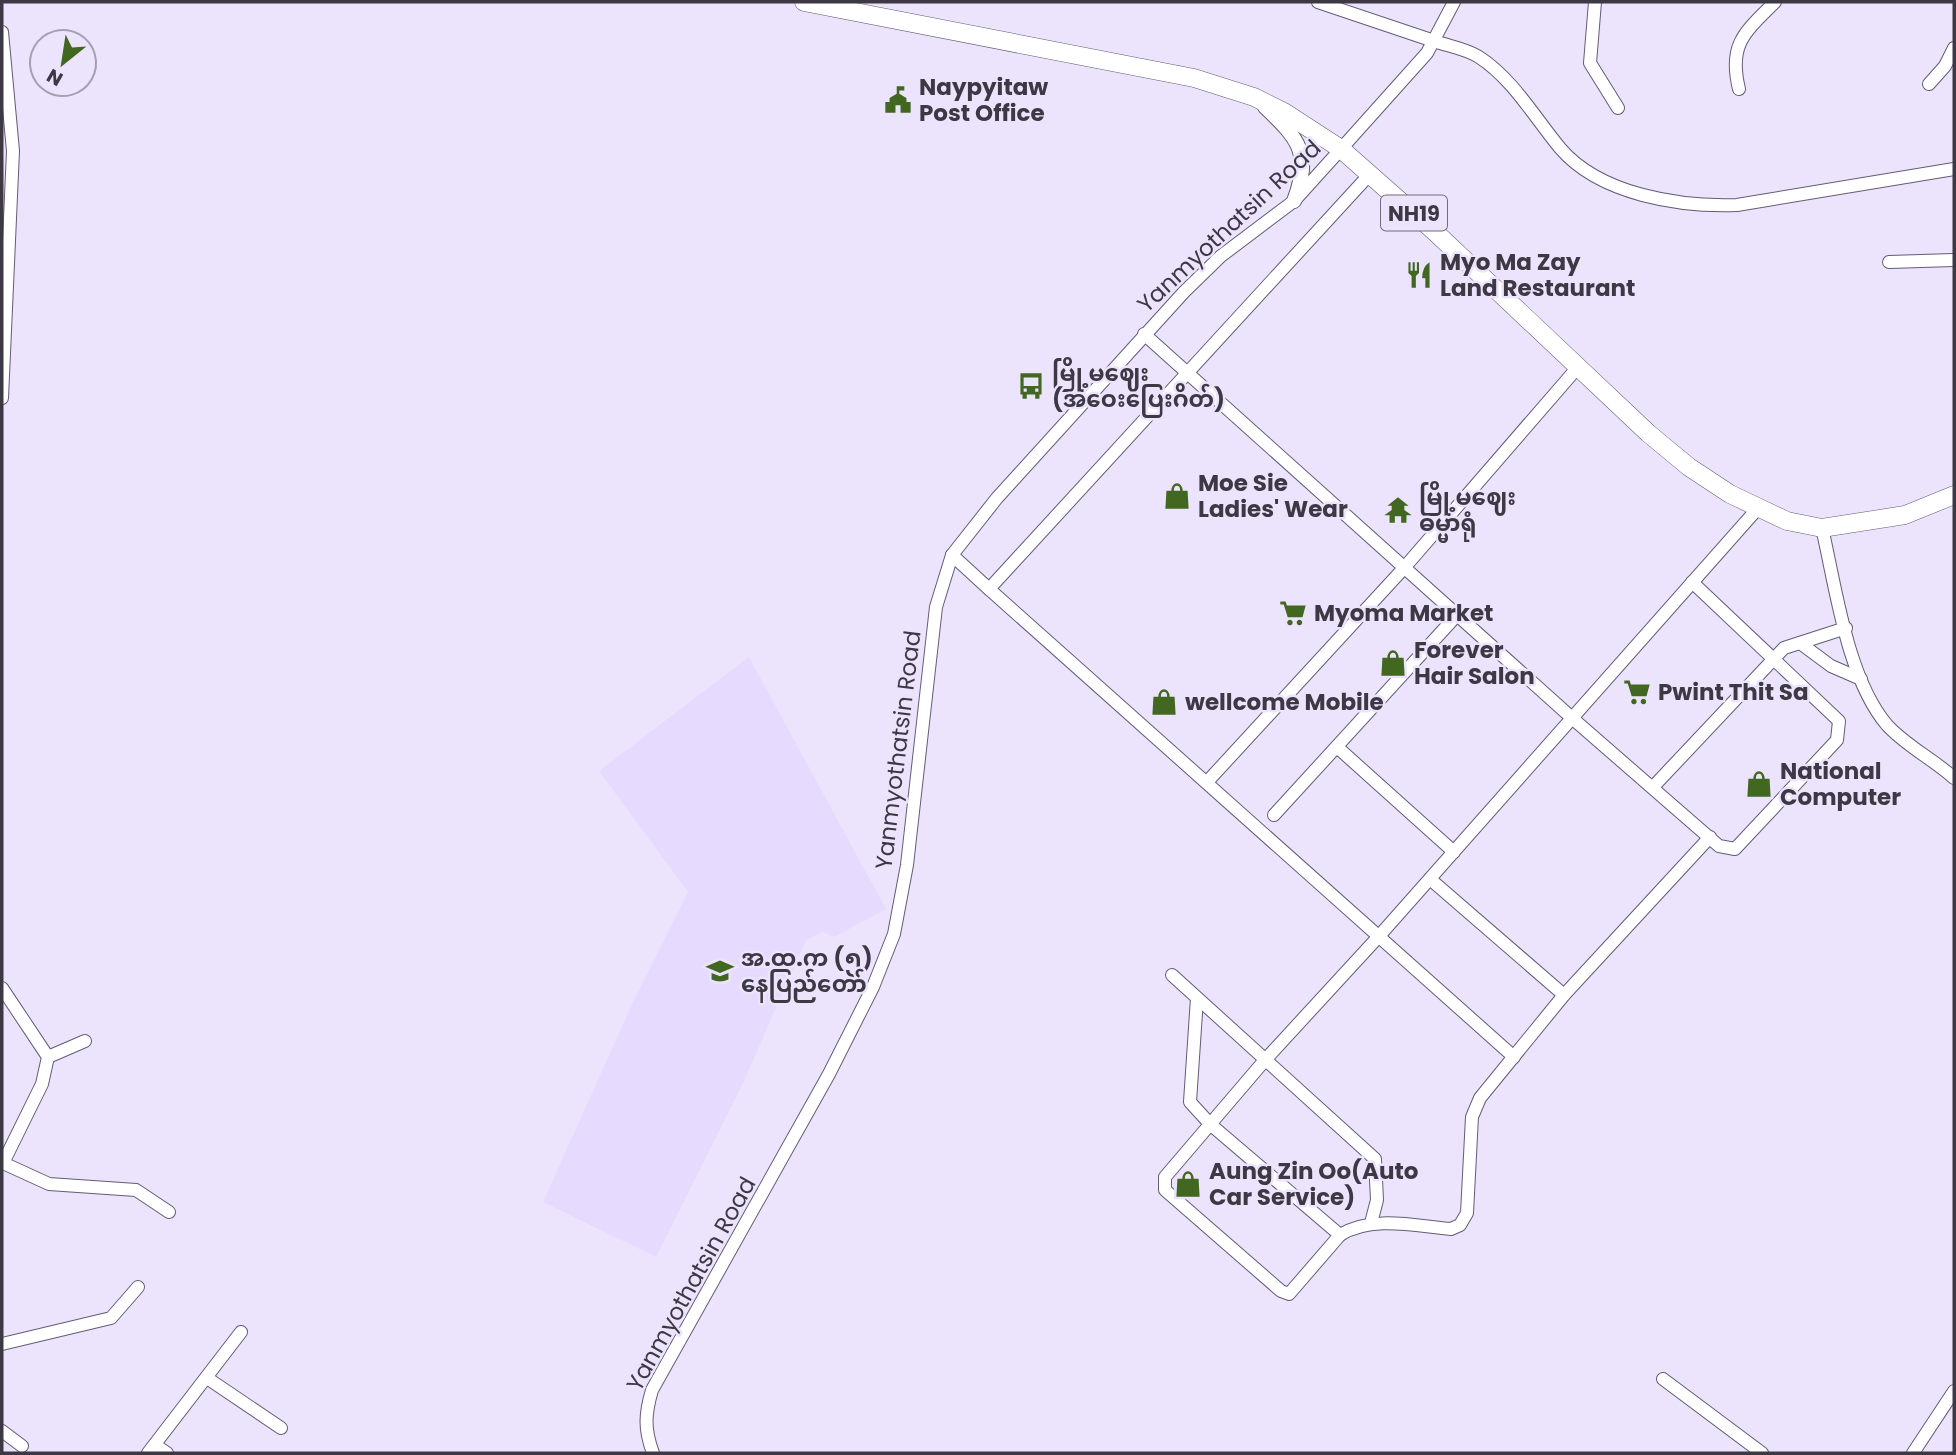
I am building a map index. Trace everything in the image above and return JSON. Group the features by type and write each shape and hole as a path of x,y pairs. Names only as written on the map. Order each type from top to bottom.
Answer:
{"highway":[{"name":"NH19","path":"804,2 1194,78 1254,97 1284,112 1341,149 1689,467 1759,507 1787,521 1822,528 1905,515 1954,495"}],"main road":[{"path":"1254,97 1288,128 1299,144 1304,163 1303,179 1294,201"}],"street":[{"path":"1318,2 1478,56 1502,76 1563,151 1585,170 1626,189 1671,201 1702,206 1737,205 1954,169"},
{"name":"Yanmyothatsin Road","path":"653,1453 644,1416 652,1390 829,1074 873,987 894,934 907,865 936,607 952,555 997,498 1144,334 1220,256 1294,201 1427,53 1454,2"},
{"path":"1595,2 1590,63 1618,108"},
{"path":"1739,89 1735,72 1737,46 1775,2"},
{"path":"2,32 13,151 4,293 2,398"},
{"path":"1929,84 1945,66 1954,48"},
{"path":"989,589 1370,174"},
{"path":"1889,262 1954,260"},
{"path":"1144,334 1572,718 1710,837 1726,849 1735,849 1837,740 1839,721 1692,582"},
{"path":"1207,782 1404,568 1578,367"},
{"path":"1710,837 1564,995 1480,1098 1472,1117 1469,1199 1465,1220 1460,1225 1451,1228 1371,1223 1354,1226 1340,1235 1296,1290 1289,1294 1280,1291 1163,1184 1165,1177 1265,1060 1380,935 1759,507"},
{"path":"1822,528 1846,628 1861,679 1873,707 1888,726 1954,778"},
{"path":"952,555 1514,1057"},
{"path":"1274,815 1457,615"},
{"path":"1653,787 1784,648 1846,628"},
{"path":"1800,643 1831,666 1861,679"},
{"path":"1337,747 1454,852"},
{"path":"1430,878 1564,995"},
{"path":"1171,975 1375,1159 1377,1200 1371,1223"},
{"path":"2,988 48,1057 42,1084 2,1163 49,1184 136,1189 169,1212"},
{"path":"1197,998 1190,1102 1210,1124 1340,1235"},
{"path":"48,1057 85,1041"},
{"path":"2,1344 111,1318 138,1287"},
{"path":"167,1453 152,1449 241,1332"},
{"path":"207,1378 281,1428"},
{"path":"1663,1379 1762,1453"},
{"path":"1913,1453 1954,1391"},
{"path":"2,1431 22,1446"}],"shaded area":[{"name":"အ.ထ.က (၅) နေပြည်တော်","path":"749,657 886,909 834,937 822,932 806,940 743,1083 656,1257 543,1202 633,1002 688,892 599,771"}],"place":[{"name":"Naypyitaw Post Office","path":"898,100"},
{"name":"Myo Ma Zay Land Restaurant","path":"1419,275"},
{"name":"မြို့မဈေး (အဝေးပြေးဂိတ်)","path":"1031,386"},
{"name":"Moe Sie Ladies' Wear","path":"1177,496"},
{"name":"မြို့မဈေး ဓမ္မာရုံ","path":"1398,510"},
{"name":"Myoma Market","path":"1293,613"},
{"name":"Forever Hair Salon","path":"1393,663"},
{"name":"Pwint Thit Sa","path":"1637,692"},
{"name":"wellcome Mobile","path":"1164,702"},
{"name":"National Computer","path":"1759,784"},
{"name":"အ.ထ.က (၅) နေပြည်တော်","path":"720,971"},
{"name":"Aung Zin Oo(Auto Car Service)","path":"1188,1184"}]}
